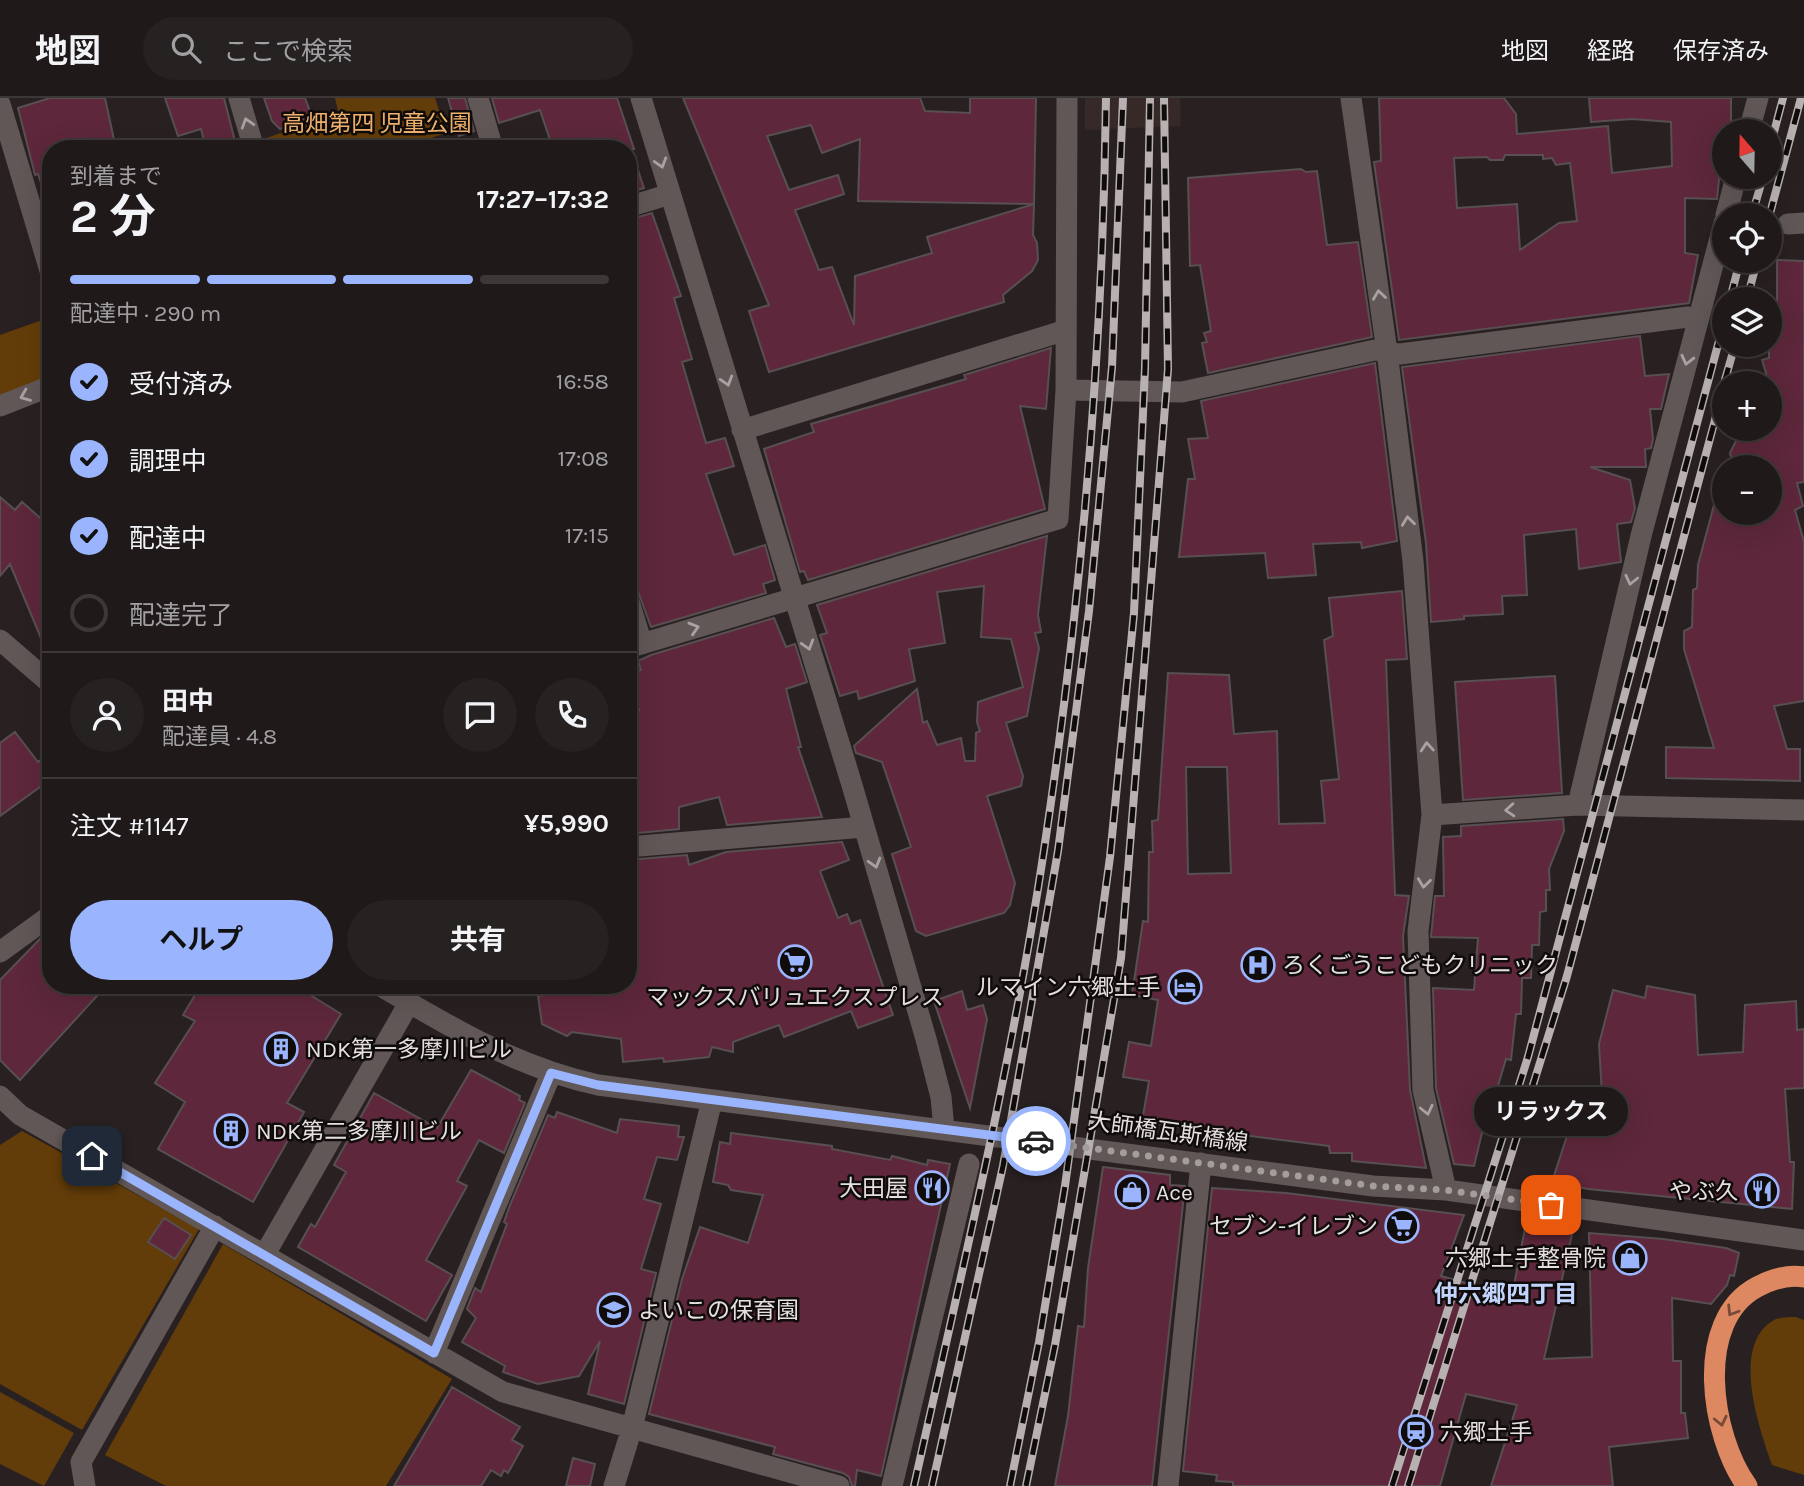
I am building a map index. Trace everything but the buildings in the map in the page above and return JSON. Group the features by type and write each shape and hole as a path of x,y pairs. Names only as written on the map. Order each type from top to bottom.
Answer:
{"highway":[{"path":"1747,1486 1738,1474 1720,1419 1713,1371 1721,1335 1732,1307 1746,1293 1766,1282 1782,1278 1804,1278"}],"street":[{"path":"239,98 251,140"},
{"path":"478,98 490,140"},
{"path":"641,98 864,827 926,1039 941,1097 944,1129"},
{"path":"637,645 1058,519 1066,390 1067,98"},
{"path":"1351,98 1413,561 1432,815 1418,931 1423,1090 1446,1190"},
{"path":"1752,119 1758,98"},
{"path":"0,104 42,244"},
{"path":"637,204 670,194"},
{"path":"1578,805 1641,536 1712,267"},
{"path":"1066,390 1182,392 1375,349 1400,354 1688,317 1698,319"},
{"path":"742,430 1066,330"},
{"path":"0,407 42,390"},
{"path":"0,640 42,676"},
{"path":"1432,815 1578,805 1804,810"},
{"path":"637,846 864,827"},
{"path":"0,952 42,922"},
{"name":"大師橋瓦斯橋線","path":"394,994 476,1043 551,1073 598,1085 1373,1186 1446,1190 1804,1241"},
{"path":"265,1254 408,1003"},
{"path":"434,1353 551,1073"},
{"path":"0,1096 20,1115 503,1392 839,1486"},
{"path":"614,1486 632,1428 712,1100"},
{"path":"1168,1486 1201,1163"},
{"path":"892,1486 969,1164"},
{"path":"85,1486 80,1462 215,1226"}],"shaded area":[{"path":"1085,98 1180,98 1181,126 1085,130"}],"green space":[{"name":"高畑第四 児童公園","path":"335,98 435,98 446,133 425,140 267,140 339,114"},
{"path":"42,320 42,380 0,396 0,335"},
{"path":"22,1131 199,1229 82,1430 0,1384 0,1145"},
{"path":"223,1244 452,1379 386,1486 166,1486 105,1455"},
{"path":"1796,1317 1804,1320 1804,1475 1772,1465 1755,1409 1752,1388 1753,1348 1761,1332 1774,1320"},
{"path":"0,1392 74,1433 44,1486 0,1464"}],"railway":[{"path":"914,1486 1017,1010 1057,757 1088,475 1100,286 1106,98"},
{"path":"932,1486 1003,1166 1058,851 1089,611 1112,367 1123,98"},
{"path":"1010,1486 1039,1342 1065,1186 1110,857 1134,613 1145,368 1150,98"},
{"path":"1026,1486 1055,1345 1121,958 1168,369 1164,98"},
{"path":"1777,119 1783,98"},
{"path":"1773,203 1801,98"},
{"path":"1755,203 1760,189"},
{"path":"1733,287 1737,273"},
{"path":"1750,287 1754,273"},
{"path":"1392,1486 1528,1057 1715,357"},
{"path":"1727,371 1732,357"},
{"path":"1408,1486 1567,976 1712,431"}],"way so far":[{"path":"1036,1141 1373,1186 1446,1190 1551,1205"}],"place":[{"name":"マックスバリュエクスプレス","path":"795,962"},
{"name":"ろくごうこどもクリニック","path":"1258,965"},
{"name":"ルマイン六郷土手","path":"1185,987"},
{"name":"NDK第一多摩川ビル","path":"281,1049"},
{"name":"NDK第二多摩川ビル","path":"231,1131"},
{"name":"大田屋","path":"932,1188"},
{"name":"やぶ久","path":"1762,1191"},
{"name":"Ace","path":"1132,1192"},
{"name":"リラックス","path":"1551,1205"},
{"name":"セブン-イレブン","path":"1402,1226"},
{"name":"六郷土手整骨院","path":"1630,1258"},
{"name":"よいこの保育園","path":"614,1310"},
{"name":"六郷土手","path":"1416,1432"}],"district":[{"name":"仲六郷四丁目","path":"1506,1294"}],"route":[{"path":"92,1156 434,1353 551,1073 598,1085 1036,1141"}]}
